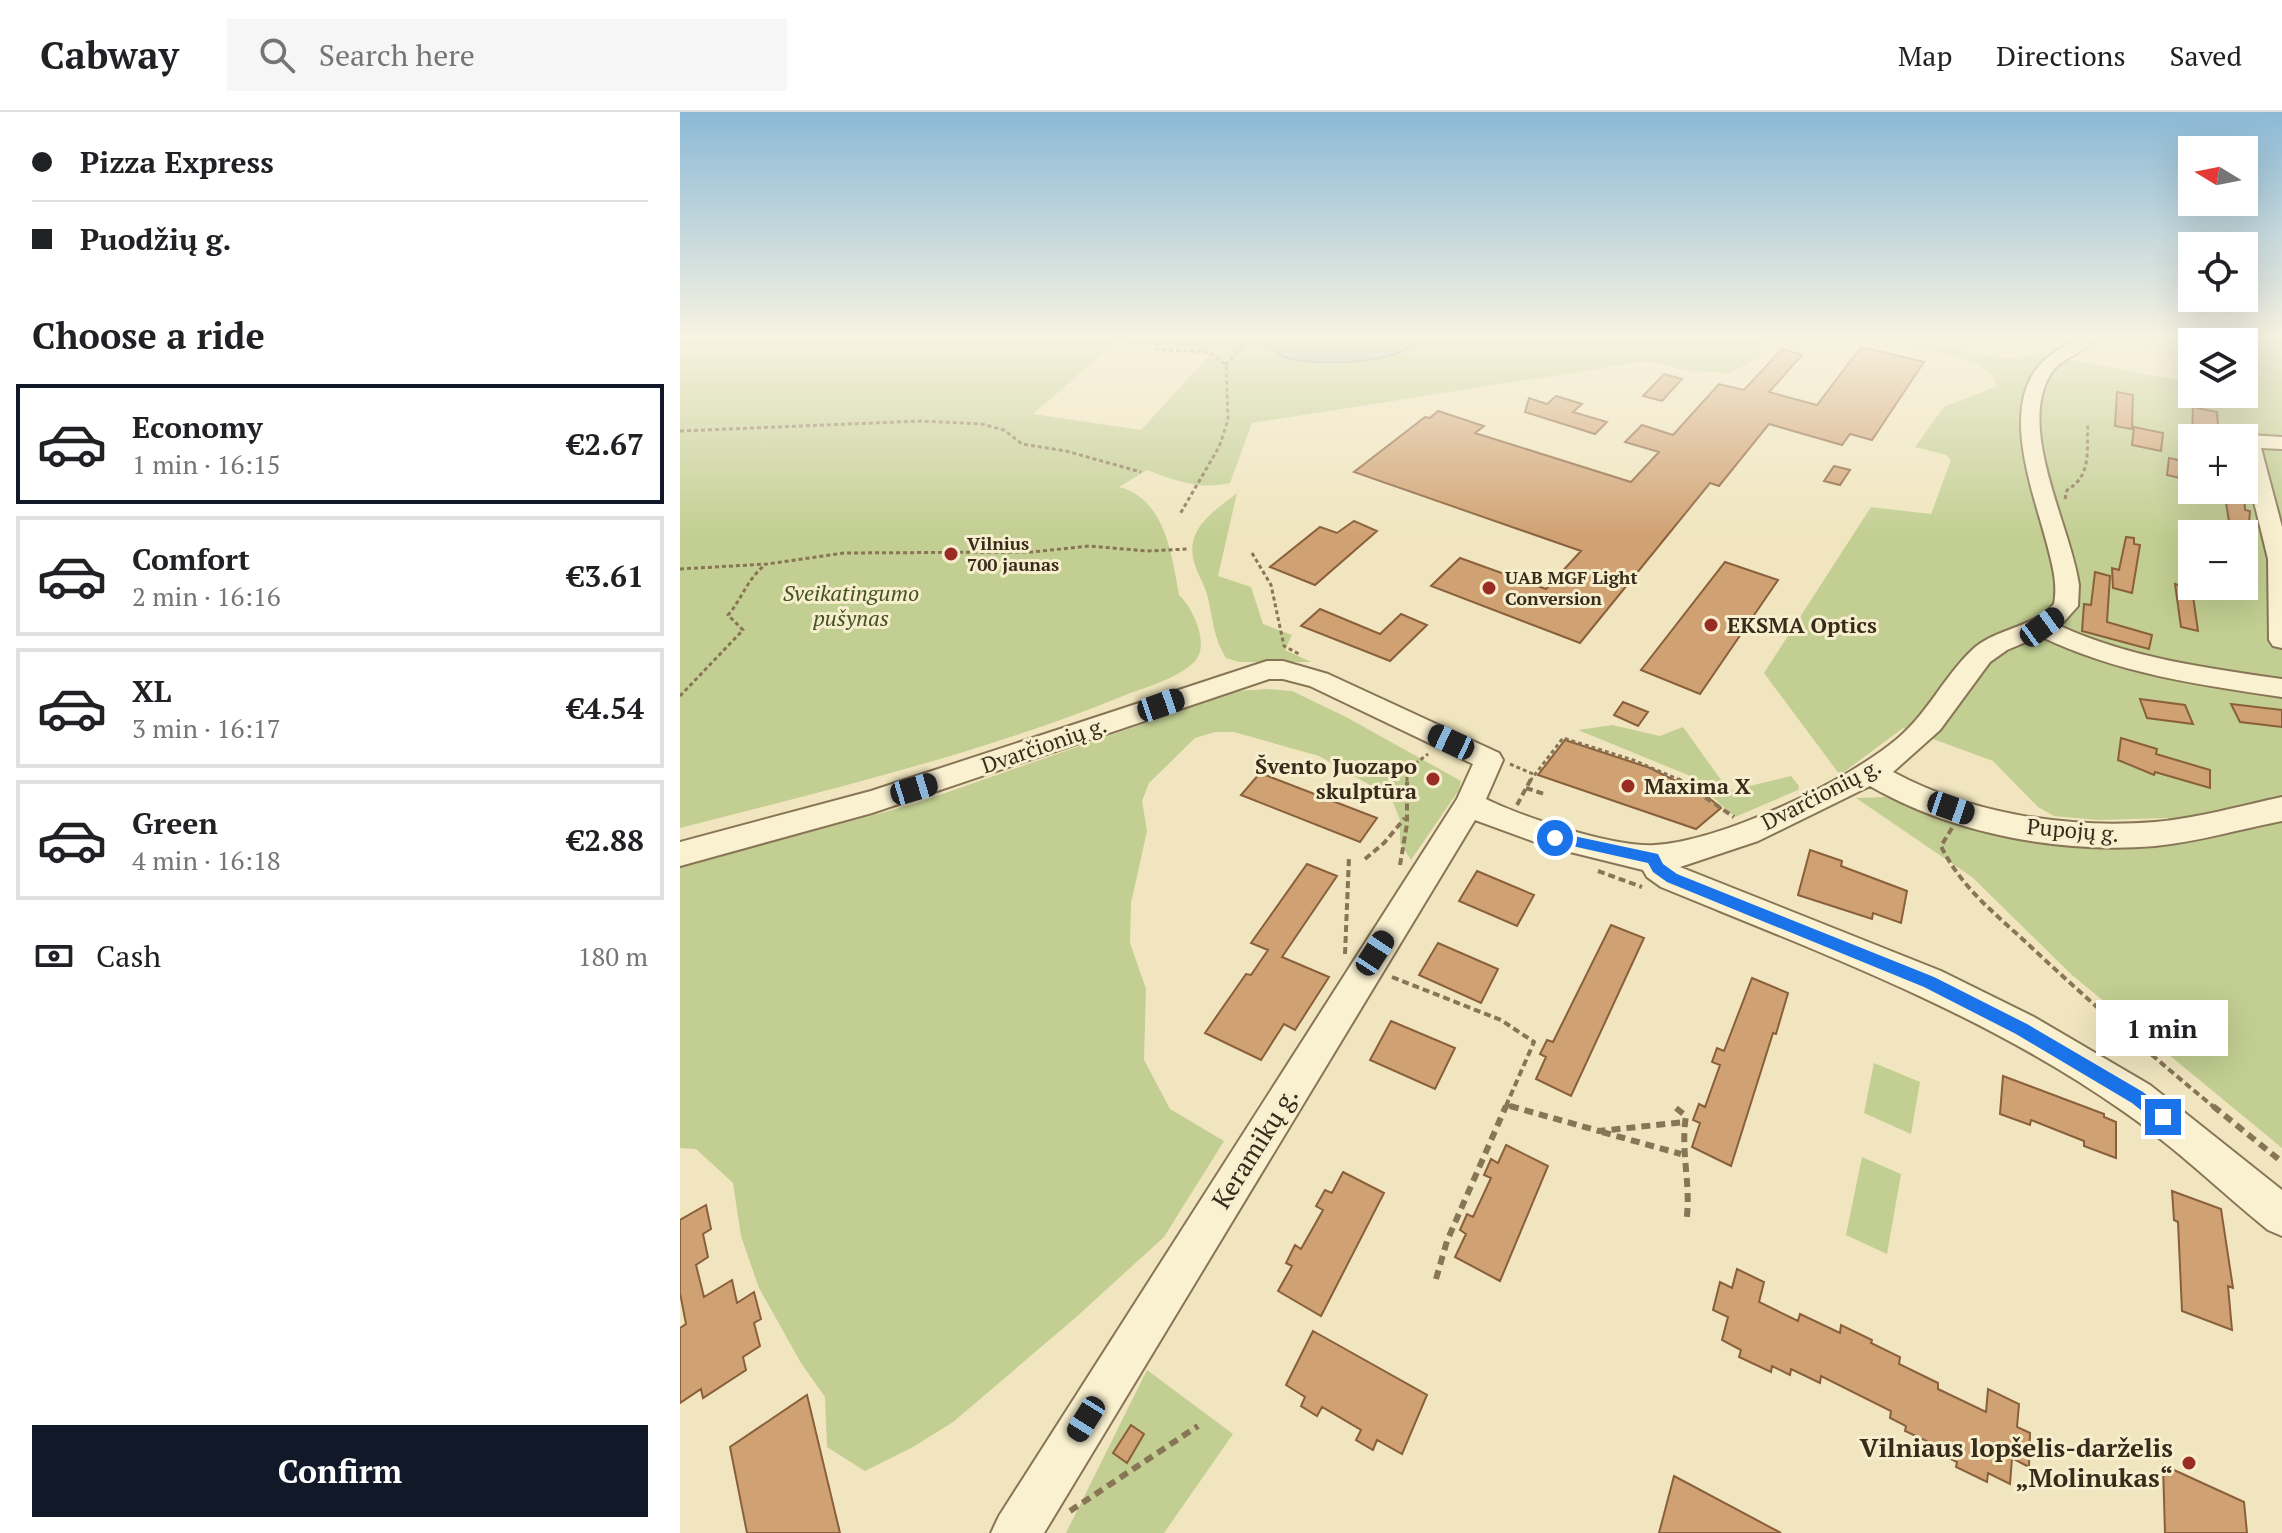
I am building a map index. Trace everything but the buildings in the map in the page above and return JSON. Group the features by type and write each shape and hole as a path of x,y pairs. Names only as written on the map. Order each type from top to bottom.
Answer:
{"street":[{"name":"Dvarčionių g.","path":"1469,804 1508,823 1612,852 1653,858 1690,851 1747,831 1871,773 1904,749 1923,730 1965,674 1988,650 2042,627 2061,613 2069,596 2034,444 2032,404"},
{"path":"2282,443 2249,441 2279,559 2282,640"},
{"path":"2042,627 2121,657 2219,680 2282,688"},
{"name":"Dvarčionių g.","path":"680,854 923,786 1267,670 1283,670 1311,677 1489,760"},
{"name":"Keramikų g.","path":"1016,1533 1469,804 1489,760"},
{"name":"Pupojų g.","path":"1871,773 1905,791 1968,814 2009,824 2109,836 2157,834 2282,809"},
{"path":"1653,858 1658,868 1672,878 1929,982 2021,1029 2137,1098 2282,1216"}],"path":[{"path":"1180,514 1219,447 1228,420 1227,404"},
{"path":"680,431 921,421 982,424 1004,430 1022,444 1066,451 1141,472"},
{"path":"2055,527 2062,526 2064,521 2067,490 2081,482 2085,474 2088,422"},
{"path":"680,569 767,564 852,553 1032,552 1089,546 1147,551 1188,549"},
{"path":"1252,553 1266,567 1276,600 1284,646 1315,662 1311,677"},
{"path":"680,696 743,630 728,615 742,599 741,593 755,572 767,564"},
{"path":"1508,823 1536,770 1563,738 1567,738 1649,766 1705,794 1747,831"},
{"path":"1400,865 1407,817 1407,770 1426,754 1442,752 1451,742"},
{"path":"1526,788 1544,794"},
{"path":"1968,814 1952,829 1941,846 1950,867 2072,987 2282,1162"},
{"path":"1365,859 1407,817"},
{"path":"1349,857 1345,955 1435,996 1463,1003 1501,1020 1534,1042 1447,1241 1436,1279"},
{"path":"1507,1105 1681,1154"},
{"path":"1676,1108 1686,1116 1681,1154 1692,1201 1686,1223"},
{"path":"1599,1131 1685,1122"},
{"path":"1059,1518 1198,1426"}],"green space":[{"name":"Sveikatingumo pušynas","path":"680,404 1044,404 1033,414 1141,430 1164,404 1371,404 1252,423 1230,483 1198,485 1147,470 1119,487 1147,503 1164,530 1179,595 1190,608 1200,636 1199,654 1187,668 1158,683 1011,737 846,785 680,828"},
{"path":"1951,404 2178,404 2178,408 2258,408 2258,404 2282,404 2282,1148 2072,975 1972,877 1856,798 1885,797 1998,832 2099,849 2186,840 2168,818 2097,820 2054,816 2038,807 1993,761 1903,728 1840,775 1764,673 1871,507 1931,514 1951,460 1946,455 1915,447 1944,407"},
{"path":"1237,493 1218,576 1251,587 1263,624 1292,635 1285,650 1311,662 1239,662 1226,658 1219,644 1207,593 1194,562 1193,546 1205,520"},
{"path":"1237,691 1292,691 1346,717 1461,781 1459,790 1411,860 1400,843 1400,820 1391,797 1319,756 1234,732 1215,732 1195,738 1149,783 1142,801 1147,831 1131,903 1130,943 1146,989 1144,1060 1170,1109 1224,1141 1164,1237 953,1422 865,1471 827,1447 825,1397 801,1363 759,1288 741,1236 733,1183 696,1149 680,1148 680,867 914,804"},
{"path":"1612,725 1660,736 1683,727 1729,791 1791,776 1799,786 1798,790 1735,817 1688,775 1578,730"},
{"path":"1874,1063 1920,1082 1911,1134 1864,1113"},
{"path":"1862,1157 1901,1174 1887,1254 1846,1235"},
{"path":"1147,1370 1233,1434 1164,1533 1066,1533"}],"place":[{"name":"Vilnius 700 jaunas","path":"951,554"},
{"name":"UAB MGF Light Conversion","path":"1489,588"},
{"name":"EKSMA Optics","path":"1711,625"},
{"name":"Švento Juozapo skulptūra","path":"1433,779"},
{"name":"Maxima X","path":"1628,786"},
{"name":"Vilniaus lopšelis-darželis „Molinukas“","path":"2189,1463"}],"route":[{"path":"1555,838 1653,858 1658,868 1672,878 1929,982 2021,1029 2137,1098 2163,1117"}]}
